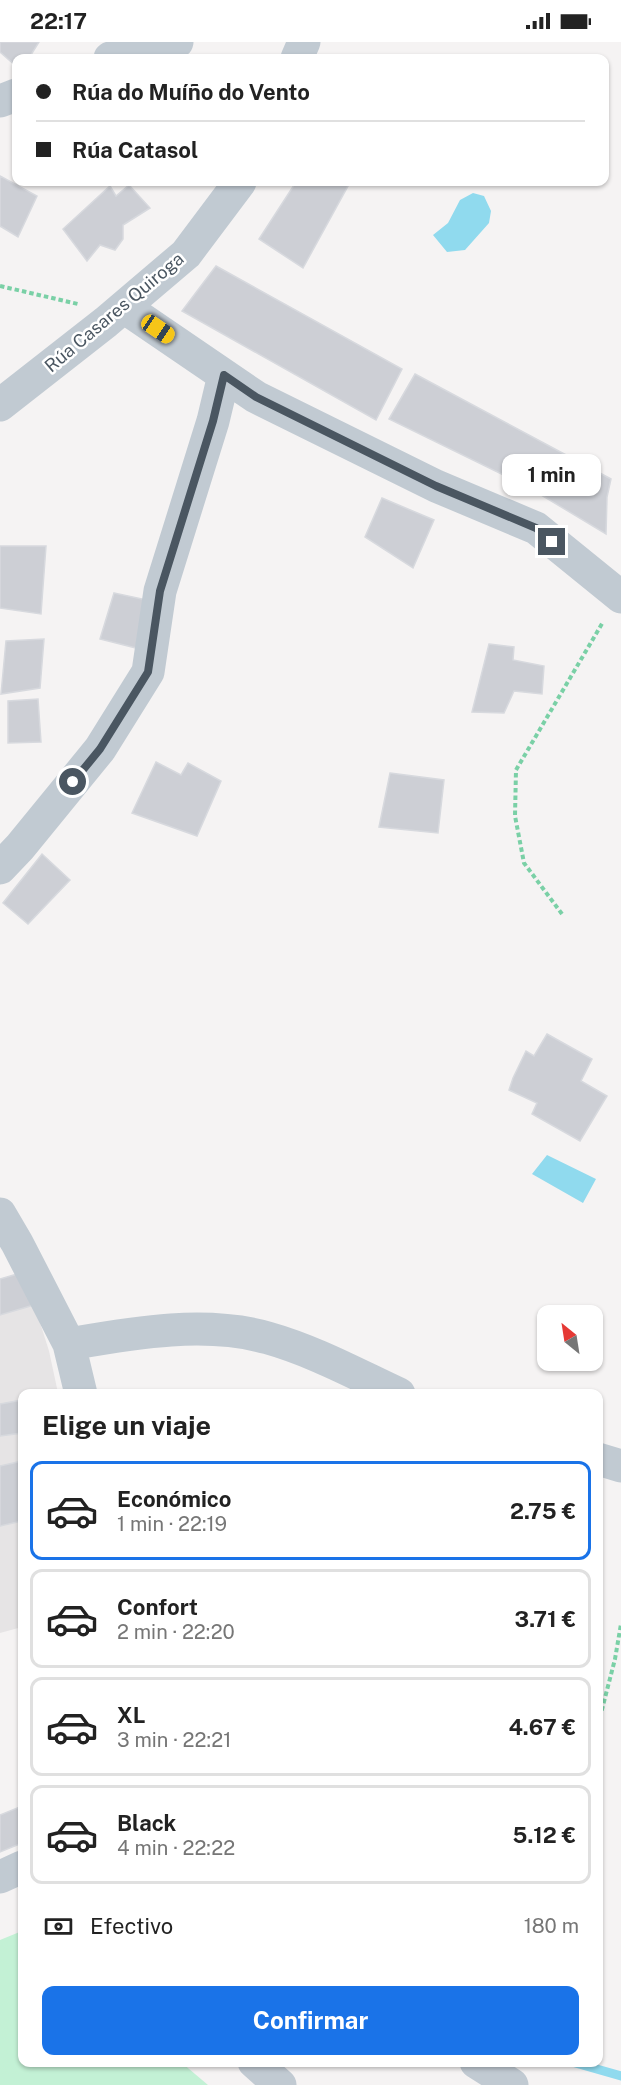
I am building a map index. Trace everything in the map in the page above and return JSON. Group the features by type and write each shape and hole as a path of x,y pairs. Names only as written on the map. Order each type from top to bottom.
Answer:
{"street":[{"path":"127,54 177,42"},
{"name":"Rúa Casares Quiroga","path":"0,405 115,314 186,254 237,186"},
{"path":"115,314 224,375 256,397 436,486 536,528 620,596"},
{"path":"0,868 20,847 100,749 148,672 160,591 213,421 224,375"},
{"path":"0,1214 9,1245 69,1344 80,1389"},
{"path":"69,1344 163,1331 224,1330 268,1338 325,1359 388,1389"},
{"path":"603,1461 621,1467"},
{"path":"0,1877 18,1869"},
{"path":"260,2067 280,2085"},
{"path":"484,2067 512,2085"}],"path":[{"path":"0,286 115,314"},
{"path":"562,914 524,863 515,816 516,770 620,596"},
{"path":"603,1706 621,1624"}],"shaded area":[{"path":"24,1272 49,1351 57,1389 18,1389 18,1628 0,1633 0,1279"}],"green space":[{"path":"18,1933 18,2067 187,2067 208,2085 0,2085 0,1940"}],"water":[{"path":"473,193 484,196 491,211 489,223 465,250 447,252 433,235 448,223 460,200"},
{"path":"547,1155 596,1179 583,1203 532,1174"}],"building":[{"path":"0,42 39,42 32,54 12,54 12,62 0,52"},
{"path":"0,176 12,182 12,186 18,186 37,196 18,237 0,226"},
{"path":"110,186 116,196 130,186 150,208 123,225 123,239 115,250 100,245 87,261 63,229"},
{"path":"293,186 348,186 303,268 259,239"},
{"path":"216,266 402,369 376,420 182,311"},
{"path":"415,374 611,479 607,497 606,534 528,487 389,419"},
{"path":"382,498 434,520 413,568 365,537"},
{"path":"0,546 46,546 41,614 0,608"},
{"path":"114,593 147,600 136,648 100,639"},
{"path":"44,639 40,688 1,694 6,641"},
{"path":"489,644 514,647 513,660 544,666 542,694 514,691 504,713 472,712"},
{"path":"38,699 41,742 8,743 8,701"},
{"path":"156,762 181,775 188,763 221,781 197,836 132,813"},
{"path":"390,773 444,780 438,833 379,827"},
{"path":"42,854 70,880 28,924 3,903"},
{"path":"547,1034 592,1059 581,1081 607,1096 580,1141 532,1114 537,1103 509,1090 526,1051 534,1056"},
{"path":"24,1272 34,1305 0,1315 0,1279"},
{"path":"18,1401 18,1434 0,1436 0,1404"},
{"path":"18,1462 18,1522 0,1526 0,1466"},
{"path":"18,1808 18,1845 0,1852 0,1815"}],"waterway":[{"path":"590,2067 621,2076"}],"route":[{"path":"73,782 100,749 148,672 160,591 213,421 224,375 256,397 436,486 536,528 552,542"}]}
